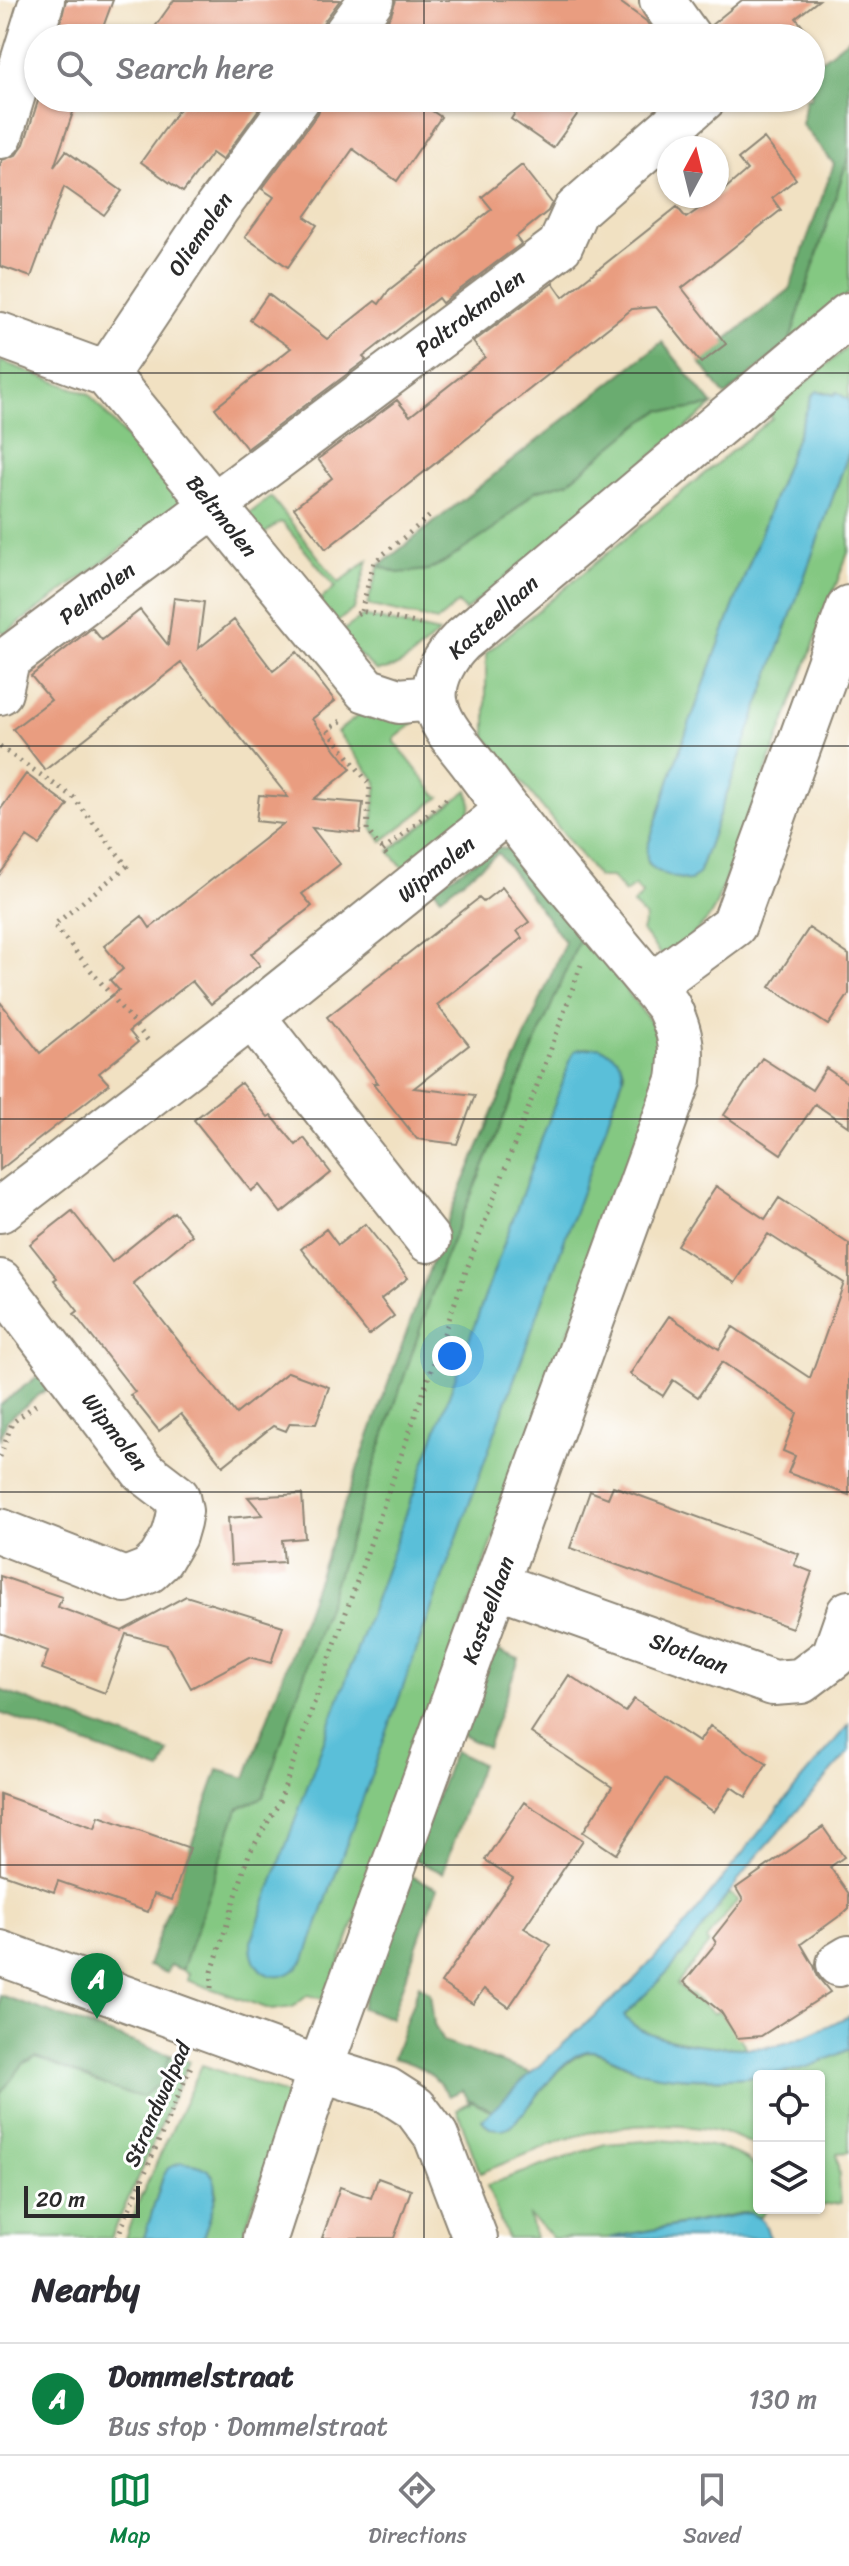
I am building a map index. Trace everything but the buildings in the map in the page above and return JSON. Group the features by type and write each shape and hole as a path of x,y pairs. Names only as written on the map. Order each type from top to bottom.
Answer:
{"street":[{"path":"35,24 42,0"},
{"path":"353,24 371,0"},
{"path":"662,0 679,24"},
{"path":"0,136 24,58"},
{"name":"Oliemolen","path":"106,374 217,208 288,112"},
{"name":"Paltrokmolen","path":"213,506 560,246 576,210 688,112"},
{"name":"Kasteellaan","path":"265,2238 320,2069 679,1080 683,1052 680,1030 668,1006 507,811 440,718 434,698 438,676 447,656 461,641 849,315"},
{"path":"0,335 106,374"},
{"name":"Beltmolen","path":"106,374 366,690 399,701 434,698"},
{"name":"Pelmolen","path":"0,692 7,660 213,506"},
{"path":"651,986 734,925 849,608"},
{"name":"Wipmolen","path":"0,1210 252,1016 507,811"},
{"path":"252,1016 428,1240"},
{"name":"Wipmolen","path":"0,1282 143,1471 177,1497 180,1511 174,1536 160,1560 148,1571 125,1580 0,1531"},
{"name":"Slotlaan","path":"497,1585 773,1683 801,1681 834,1656 849,1613"},
{"path":"0,1953 320,2069 387,2090 415,2108 436,2136 475,2238"}],"path":[{"path":"324,639 361,611 374,562 431,515"},
{"path":"361,611 423,624"},
{"path":"347,716 328,730 370,785 367,830 412,888"},
{"path":"0,747 73,797 127,866 54,925 175,1075"},
{"path":"383,851 479,772"},
{"path":"209,2027 212,1972 249,1854 279,1803 466,1271 597,920"},
{"path":"0,1457 12,1423 71,1376"},
{"name":"Strandwalpad","path":"117,2238 209,2027"}],"green space":[{"path":"849,38 849,154 789,343 725,396 699,361 789,290 834,164 802,125 804,112 825,112 825,57"},
{"path":"849,154 849,293 789,343 844,171"},
{"path":"662,342 713,405 678,411 661,410 568,482 535,491 494,529 443,563 428,570 398,573 379,566"},
{"path":"849,346 849,400 837,392 835,395 823,391 812,396 680,749 647,849 648,863 658,870 691,881 698,874 849,452 849,550 715,907 708,919 667,963 642,931 646,918 633,904 643,895 635,886 625,893 612,877 598,877 486,737 486,653 772,418 768,413"},
{"path":"0,361 89,394 183,504 5,633 0,630"},
{"path":"713,405 465,611 458,603 437,621 367,605 379,566 398,573 428,570 443,563 494,529 535,491 568,482 661,410 678,411"},
{"path":"271,497 339,583 368,560 354,609 330,627 317,603 335,587 283,523 280,522 263,535 245,517"},
{"path":"363,616 439,633 402,664 376,670 337,635"},
{"path":"372,705 411,718 413,724 395,738 395,742 440,797 382,841 372,828 377,782 337,732"},
{"path":"468,790 471,805 466,823 407,872 389,851"},
{"path":"498,847 512,850 582,933 442,1264 263,1797 238,1809 182,1970 170,1965 167,1973 148,1966 218,1770 246,1778 442,1234 565,942 498,853 441,897 433,888"},
{"path":"582,933 653,1025 659,1043 662,1075 326,2000 308,1995 293,2007 272,2010 187,1980 189,1973 182,1970 238,1809 263,1796 442,1264","holes":["589,1047 624,1071 623,1078 302,1963 577,1050"]},
{"path":"47,1369 57,1381 7,1420 0,1440 0,1405"},
{"path":"492,1648 519,1659 487,1748 460,1734"},
{"path":"0,1690 169,1752 161,1771 0,1713"},
{"path":"454,1751 481,1764 443,1873 414,1859"},
{"path":"409,1875 437,1888 391,2018 361,2008"},
{"path":"729,1893 738,1900 677,1984 714,2014 719,2010 747,2048 681,2041 633,2025 624,2016 675,1964"},
{"path":"419,1985 430,1993 434,2024 443,2042 531,2073 492,2111 471,2100 470,2103 463,2090 449,2096 425,2071 393,2058"},
{"path":"0,1995 170,2055 161,2083 142,2097 36,2057 24,2063 0,2094"},
{"path":"849,2049 849,2152 837,2153 841,2203 825,2205 825,2070 795,2070"},
{"path":"591,2051 636,2069 661,2075 753,2077 753,2145 715,2131 664,2125 638,2126 566,2139 480,2173 457,2109 470,2100 492,2111 482,2120 489,2128 502,2129 520,2116 564,2066 577,2056"},
{"path":"170,2055 189,2061 111,2238 0,2238 0,2094 24,2063 36,2057 69,2069 161,2083"},
{"path":"202,2065 286,2094 286,2104 242,2238 203,2238 217,2193 212,2174 163,2177 144,2238 125,2238 137,2205"},
{"path":"659,2140 685,2142 713,2146 738,2155 753,2166 753,2214 763,2214 760,2218 742,2213 609,2238 551,2238 529,2216 535,2238 507,2238 487,2185 605,2144"}],"water":[{"path":"817,391 835,395 836,392 849,400 849,452 698,874 691,881 668,875 649,864 647,849 680,749 812,396"},
{"path":"598,1047 617,1058 622,1066 623,1078 306,1956 290,1973 271,1976 257,1965 251,1942 573,1053"},
{"path":"849,1724 849,1752 753,1861 675,1964 624,2016 635,2026 671,2040 717,2047 758,2048 782,2044 849,2016 849,2049 796,2070 753,2070 753,2077 704,2078 644,2072 600,2053 587,2051 563,2066 511,2125 502,2129 490,2128 482,2120 632,1982 683,1928"},
{"path":"181,2163 198,2165 208,2170 214,2178 214,2200 203,2238 144,2238 163,2177 168,2168"},
{"path":"748,2213 763,2222 769,2238 609,2238"}],"place":[{"name":"Dommelstraat","path":"97,2019"}]}
